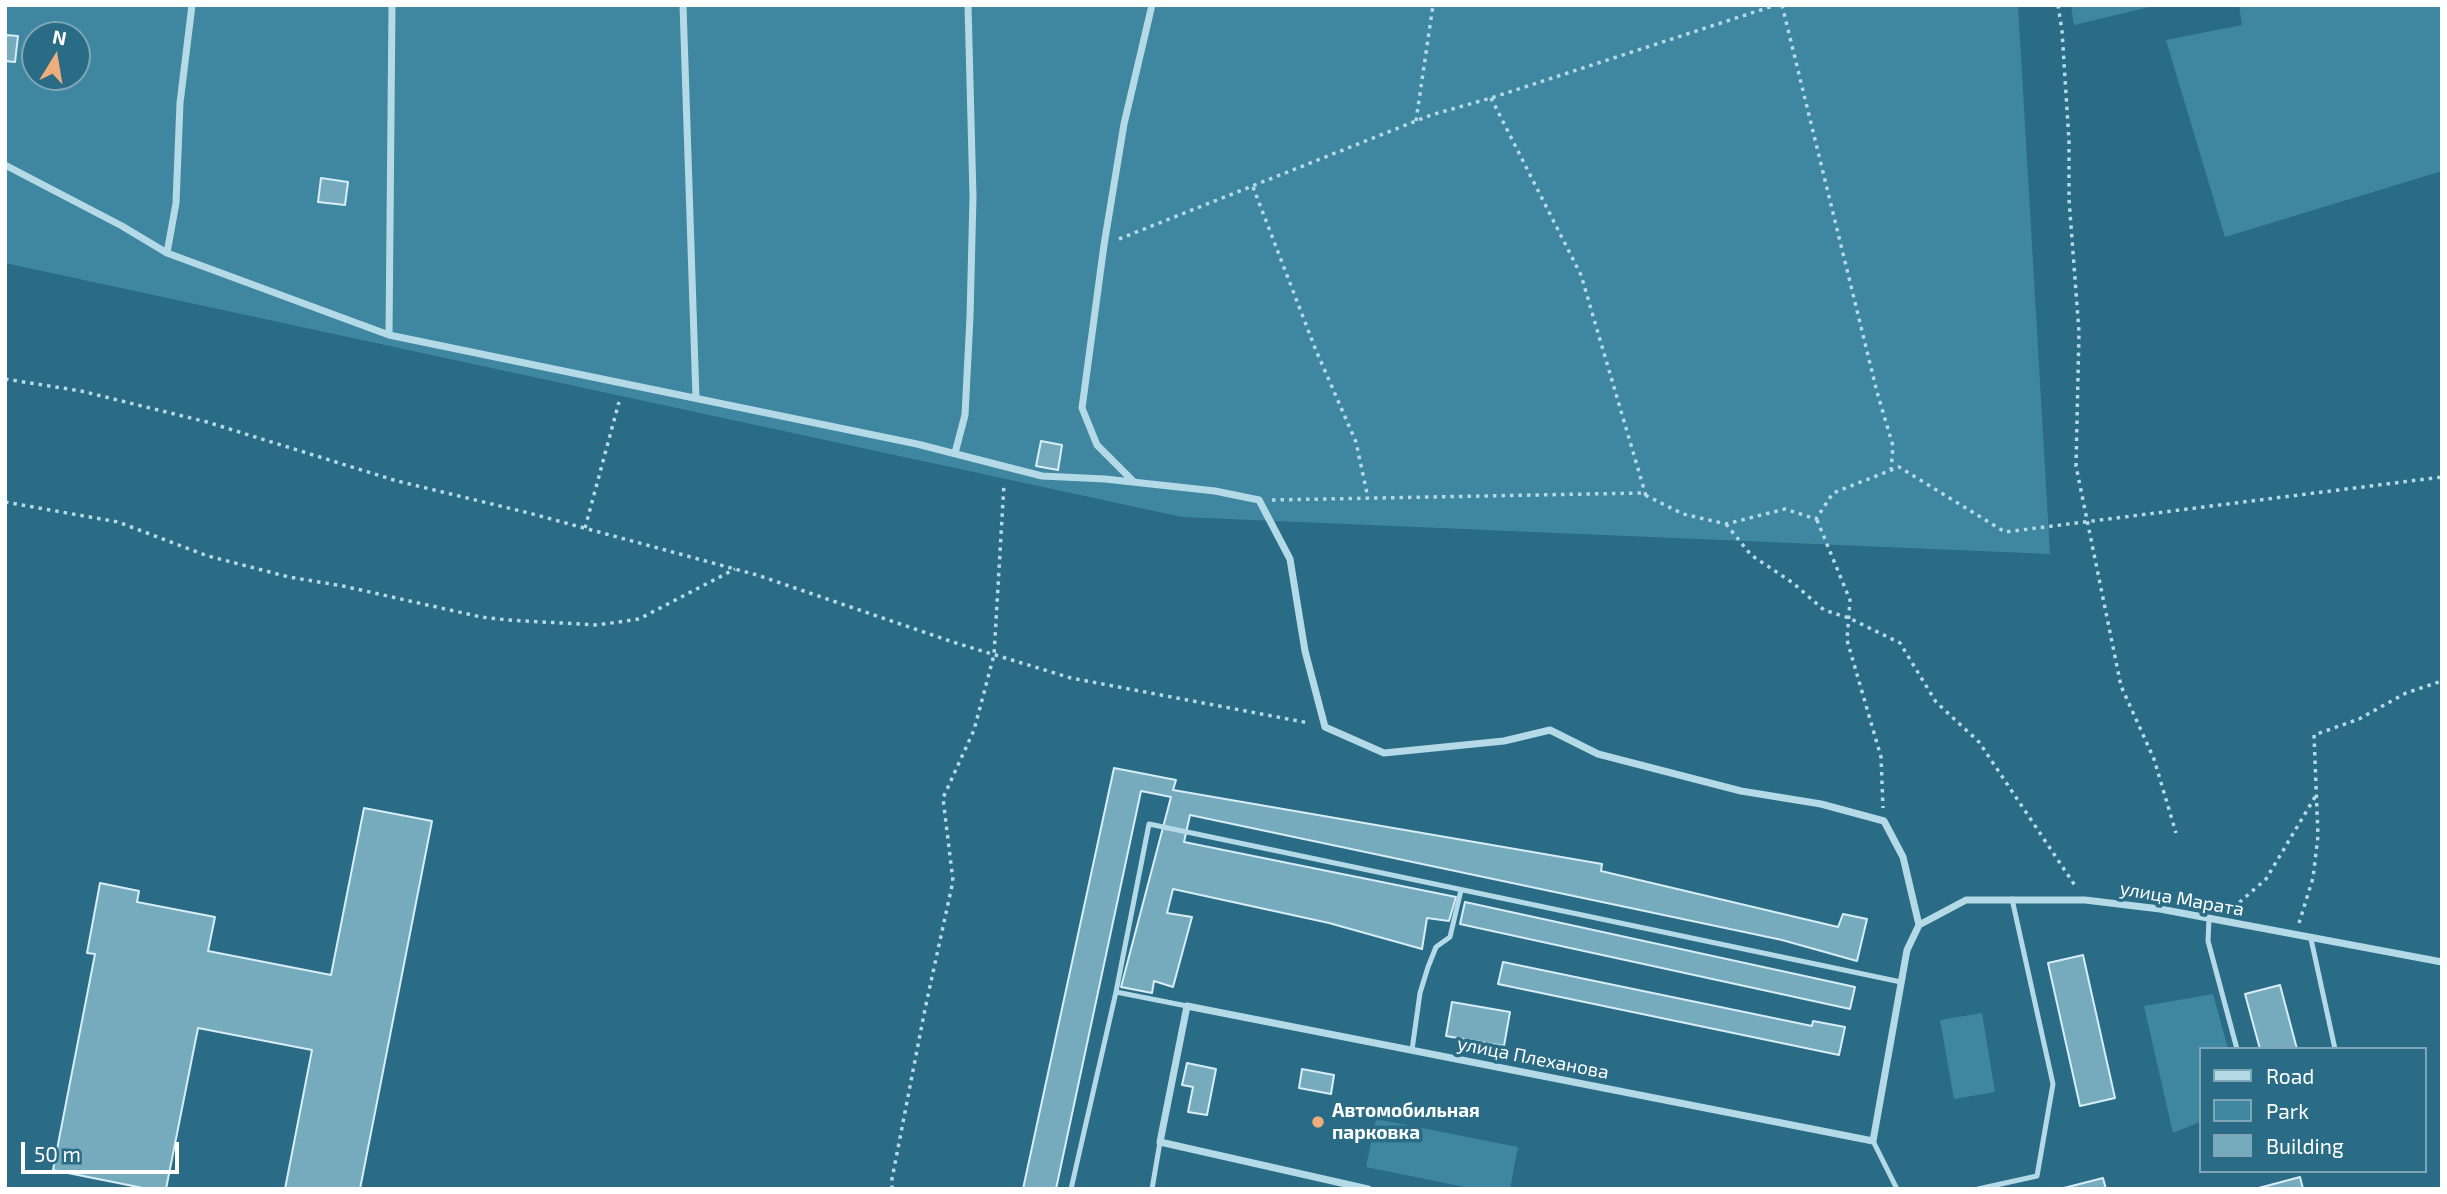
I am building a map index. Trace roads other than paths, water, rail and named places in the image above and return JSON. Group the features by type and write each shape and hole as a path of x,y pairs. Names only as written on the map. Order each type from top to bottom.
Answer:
{"street":[{"path":"167,253 176,204 180,103 192,5"},
{"path":"389,335 392,5"},
{"path":"683,5 696,398"},
{"path":"955,453 965,415 971,277 973,197 968,5"},
{"path":"1133,482 1097,444 1082,408 1124,124 1152,5"},
{"path":"5,165 122,226 167,253 389,335 955,453 1042,476 1215,491 1259,500 1290,559 1304,651 1325,727 1384,753 1504,741 1550,730 1598,754 1741,791 1821,804 1884,821 1903,857 1919,925 1907,950 1874,1141"},
{"name":"улица Марата","path":"1919,925 1966,900 2085,900 2161,909 2442,962"},
{"path":"1187,1006 1160,1142 1368,1189"},
{"name":"улица Плеханова","path":"1187,1006 1874,1141"}],"lane":[{"path":"1071,1189 1116,992 1149,824 1902,982"},
{"path":"1412,1050 1420,993 1436,947 1450,937 1461,890"},
{"path":"1978,1189 2037,1176 2053,1084 2012,899"},
{"path":"2209,919 2208,941 2236,1047"},
{"path":"2311,939 2335,1047"},
{"path":"1116,992 1187,1006"},
{"path":"1874,1141 1897,1189"},
{"path":"1152,1189 1160,1142"}],"place":[{"name":"Автомобильная парковка","path":"1318,1122"}]}
